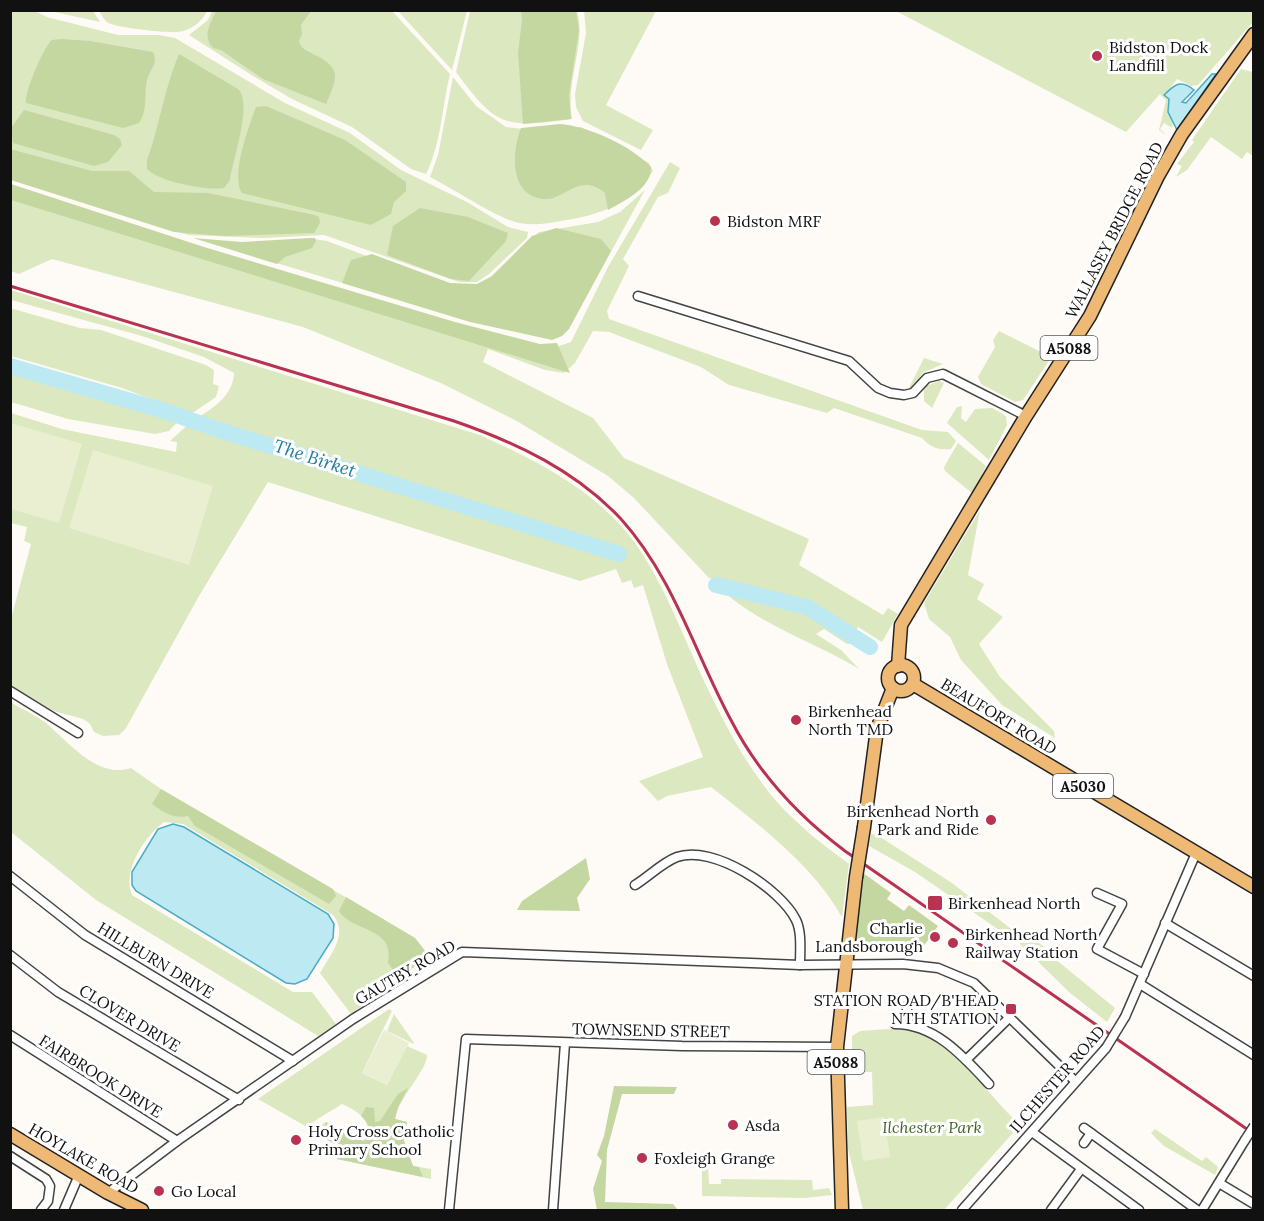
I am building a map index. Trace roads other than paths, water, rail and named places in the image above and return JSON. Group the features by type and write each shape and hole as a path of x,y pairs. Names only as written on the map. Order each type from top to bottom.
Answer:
{"main road":[{"name":"WALLASEY BRIDGE ROAD","path":"898,666 901,625 1026,416 1090,316 1158,176 1182,134 1254,34"},
{"path":"898,666 911,670 913,684 903,691 893,688 890,683 890,673 898,666"},
{"name":"BEAUFORT ROAD","path":"913,684 1254,887"},
{"name":"A5088","path":"842,1210 837,1047 856,877 877,729 893,688"},
{"name":"HOYLAKE ROAD","path":"10,1134 108,1193 142,1210"},
{"name":"A5088","path":"841,1159 849,1210"}],"street":[{"path":"638,296 849,361 878,388 890,393 904,396 913,393 927,378 943,374 1026,416"},
{"path":"10,691 78,733"},
{"name":"ILCHESTER ROAD","path":"962,1210 1106,1048 1125,1017 1196,853"},
{"path":"636,885 677,857 703,854 730,862 788,904 798,923 800,965"},
{"name":"HILLBURN DRIVE","path":"10,876 85,935 293,1061"},
{"path":"1097,893 1122,904 1097,949 1144,974"},
{"path":"1165,923 1254,976"},
{"name":"GAUTBY ROAD","path":"108,1193 353,1019 462,952 800,965 903,964 938,968 974,982 1076,1082"},
{"name":"CLOVER DRIVE","path":"10,955 58,992 239,1100"},
{"path":"1140,984 1254,1056"},
{"path":"907,1006 907,1024"},
{"path":"966,1060 1009,1018"},
{"path":"895,1024 907,1024 929,1031 966,1060 989,1084"},
{"name":"FAIRBROOK DRIVE","path":"10,1035 177,1142"},
{"name":"TOWNSEND STREET","path":"449,1210 466,1038 565,1043 837,1047"},
{"path":"553,1210 565,1043"},
{"path":"1202,1210 1254,1126"},
{"path":"1084,1143 1088,1131 1197,1210"},
{"path":"1032,1132 1133,1209"},
{"path":"10,1156 46,1179 50,1186 48,1201 41,1210"},
{"path":"1051,1210 1081,1169"},
{"path":"64,1210 79,1175"},
{"path":"1219,1183 1254,1204"}],"water":[{"path":"1212,74 1216,74 1177,130 1168,112 1169,99 1164,95 1178,84 1185,85 1194,90 1182,102 1186,103"},
{"path":"173,824 184,827 328,914 334,924 333,938 307,979 295,984 286,983 136,891 132,885 132,872 158,829"}],"waterway":[{"name":"The Birket","path":"10,366 165,411 225,432 619,554"},
{"name":"The Birket","path":"716,585 807,607 870,647"}],"railway":[{"path":"10,286 454,421 522,449 565,472 621,519 656,566 732,722 754,759 796,809 845,851 1254,1134"}],"place":[{"name":"Bidston Dock Landfill","path":"1097,56"},
{"name":"Bidston MRF","path":"715,221"},
{"name":"Birkenhead North TMD","path":"796,720"},
{"name":"Birkenhead North Park and Ride","path":"991,820"},
{"name":"Birkenhead North","path":"935,903"},
{"name":"Charlie Landsborough","path":"935,937"},
{"name":"Birkenhead North Railway Station","path":"953,943"},
{"name":"STATION ROAD/B'HEAD NTH STATION","path":"1011,1009"},
{"name":"Asda","path":"733,1125"},
{"name":"Holy Cross Catholic Primary School","path":"296,1140"},
{"name":"Foxleigh Grange","path":"642,1158"},
{"name":"Go Local","path":"159,1191"}],"park label":[{"name":"Ilchester Park","path":"932,1127"}]}
